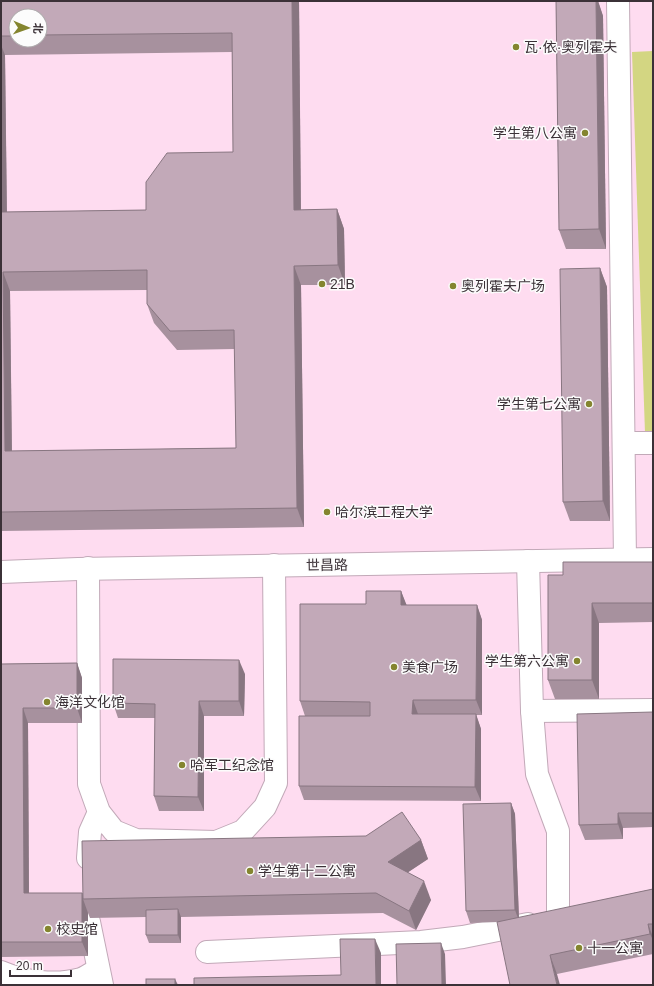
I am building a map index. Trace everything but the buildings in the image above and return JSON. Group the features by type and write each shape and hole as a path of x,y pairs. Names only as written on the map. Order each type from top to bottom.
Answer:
{"street":[{"path":"618,1 625,560"},
{"path":"624,443 653,443"},
{"name":"世昌路","path":"1,572 88,568 653,559"},
{"path":"528,561 532,711 537,774 558,831 558,918"},
{"path":"88,568 89,784 99,812 114,831 136,840 216,842 243,831 266,807 276,782 274,565"},
{"path":"532,711 653,710"},
{"path":"88,858 90,832 99,812"},
{"path":"207,952 422,942 463,937 580,914"},
{"path":"1,972 29,982 49,983 100,977 89,922"}],"shaded area":[{"name":"哈尔滨工程大学","path":"1,1 653,1 653,985 1,985"}],"green space":[{"path":"653,51 653,433 645,433 632,52"}],"place":[{"name":"瓦·依·奥列霍夫","path":"516,47"},
{"name":"学生第八公寓","path":"585,133"},
{"name":"21B","path":"322,284"},
{"name":"奥列霍夫广场","path":"453,286"},
{"name":"学生第七公寓","path":"589,404"},
{"name":"哈尔滨工程大学","path":"327,512"},
{"name":"学生第六公寓","path":"577,661"},
{"name":"美食广场","path":"394,667"},
{"name":"海洋文化馆","path":"47,702"},
{"name":"哈军工纪念馆","path":"182,765"},
{"name":"学生第十二公寓","path":"250,871"},
{"name":"校史馆","path":"48,929"},
{"name":"十一公寓","path":"579,948"}]}
